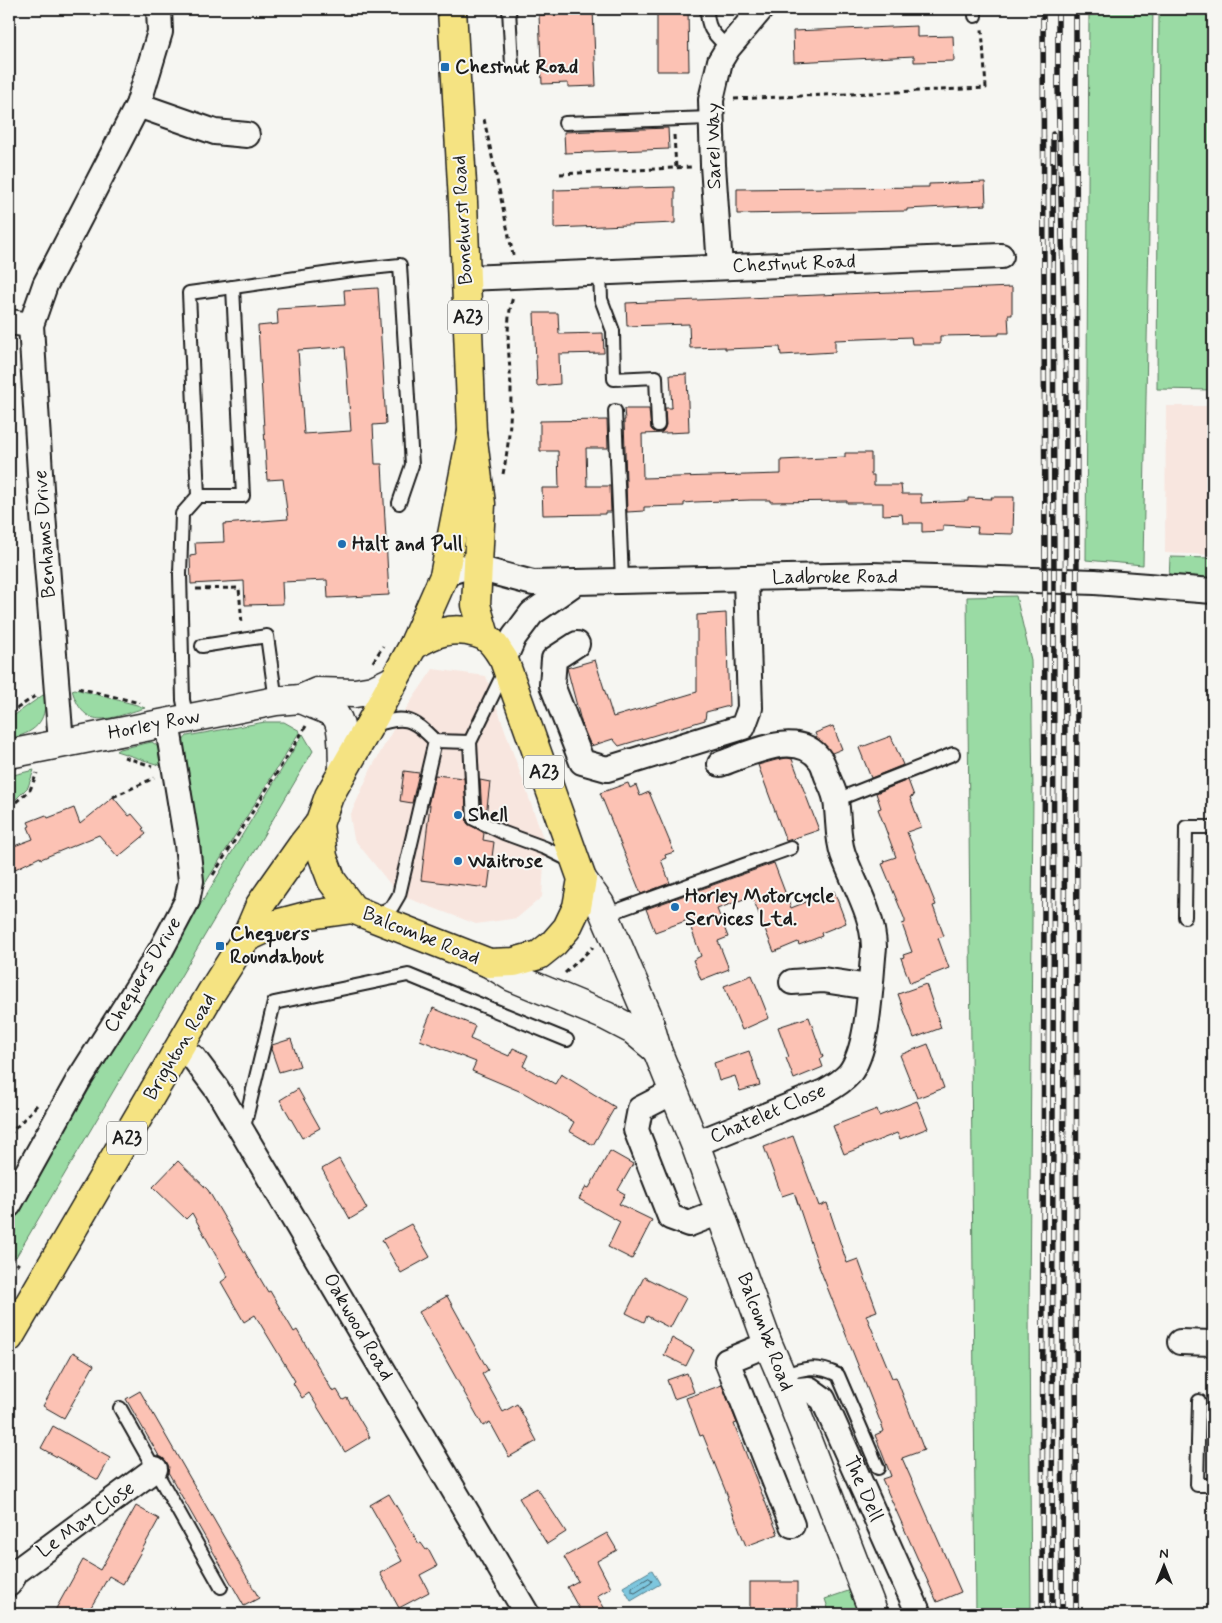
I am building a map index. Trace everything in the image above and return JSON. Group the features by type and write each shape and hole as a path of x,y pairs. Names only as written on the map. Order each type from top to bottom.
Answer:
{"main road":[{"name":"Bonehurst Road","path":"453,9 472,432 481,504 476,605 485,636"},
{"name":"Bonehurst Road","path":"413,646 444,576 472,432"},
{"path":"413,646 427,637 452,630 468,631 485,636"},
{"name":"Balcombe Road","path":"485,636 495,645 505,663 579,871 600,904 648,1014 656,1050 696,1144 768,1344 785,1383 874,1614"},
{"name":"Brighton Road","path":"9,1338 211,993 246,938 260,905 319,824 329,796 343,769 413,646"},
{"name":"Horley Row","path":"9,754 171,721 295,708 317,692 355,693 373,690 394,680"},
{"path":"295,708 327,710 334,714 341,729 343,769"},
{"name":"A23","path":"319,824 323,857 332,881 362,913"},
{"name":"Balcombe Road","path":"488,963 514,962 539,955 554,943 567,928 577,908 579,871"},
{"name":"Balcombe Road","path":"362,913 488,963 512,978 606,1016 633,1030 656,1050"},
{"name":"A23","path":"246,938 276,924 310,914 362,913"},
{"path":"606,1016 623,1005 635,984"}],"street":[{"name":"Benhams Drive","path":"61,743 42,499 20,324 45,285 138,105 160,32 159,9"},
{"name":"Sarel Way","path":"720,267 711,109 720,60 761,9"},
{"path":"138,105 215,132 247,135"},
{"name":"Chestnut Road","path":"466,278 1001,256"},
{"name":"Ladbroke Road","path":"444,576 453,570 466,567 477,568 533,583 872,576 1095,582 1213,591"},
{"path":"577,644 554,659 552,684 582,762 607,769 743,727 750,708 746,578"},
{"path":"505,663 514,637 532,613 574,583"},
{"name":"Chequers Drive","path":"9,1205 78,1080 161,950 186,901 191,882 187,844 169,770 171,721"},
{"name":"Chatelet Close","path":"696,1144 824,1092 838,1084 849,1073 864,1042 874,947 874,931 870,918 842,852 836,800 821,761 811,751 802,746 776,744 720,764"},
{"path":"792,982 823,980 869,987"},
{"name":"Oakwood Road","path":"178,1049 193,1057 204,1070 243,1131 527,1614"},
{"path":"673,1092 640,1109 636,1130 670,1217 689,1224 720,1212"},
{"path":"1180,1342 1213,1342"},
{"path":"768,1344 728,1361 792,1525"},
{"name":"The Dell","path":"785,1383 809,1389 822,1399 919,1614"},
{"name":"Le May Close","path":"11,1574 155,1469"}],"lane":[{"path":"509,9 512,66"},
{"path":"707,9 711,32 728,48"},
{"path":"566,123 673,119 711,109"},
{"path":"171,721 184,700 180,590 182,514 198,496 189,293 400,264 412,465 399,503"},
{"path":"600,273 602,299 613,331 614,379 656,377 658,425"},
{"path":"198,496 243,496 233,287"},
{"path":"615,410 622,580"},
{"path":"202,646 268,636 295,708"},
{"path":"505,663 470,742 474,819 504,833 545,848 579,871"},
{"path":"369,726 399,719 420,725 436,741 470,742"},
{"path":"362,913 392,908 399,895 436,741"},
{"path":"836,800 953,754"},
{"path":"1185,917 1186,827 1213,827"},
{"path":"605,915 791,848"},
{"path":"243,1131 274,1003 408,975 567,1040"},
{"path":"785,1383 806,1368 824,1368 838,1375 878,1468"},
{"path":"1199,1401 1197,1485 1213,1486"},
{"path":"120,1408 221,1587"}],"path":[{"path":"711,109 986,88 983,32 975,12"},
{"path":"483,114 510,244 519,276 511,302 507,328 511,388 511,427 502,482"},
{"path":"673,119 676,168"},
{"path":"560,174 713,165"},
{"path":"180,590 239,588 243,640"},
{"path":"370,667 384,644"},
{"path":"9,714 41,692 56,687 69,686 150,705 171,721"},
{"path":"186,901 203,892 295,708"},
{"path":"118,755 169,770"},
{"path":"9,808 30,790 38,767"},
{"path":"113,797 169,770"},
{"path":"564,974 593,947"},
{"path":"9,1258 18,1265"}],"shaded area":[{"path":"1166,406 1213,406 1213,555 1165,553"},
{"path":"433,669 486,676 542,835 545,848 542,897 517,918 476,924 399,895 354,839 350,816 371,769 399,719"}],"green space":[{"path":"1089,9 1153,9 1143,565 1086,560"},
{"path":"1159,9 1213,9 1213,390 1157,389"},
{"path":"1170,557 1213,558 1213,582 1169,580"},
{"path":"1016,596 1031,660 1033,792 1029,1313 1031,1614 976,1614 967,597"},
{"path":"75,689 145,708 111,718 101,719 92,717 84,713 78,704 72,690"},
{"path":"43,695 45,696 45,705 41,720 32,730 9,739 9,719"},
{"path":"265,722 284,722 300,731 201,890 182,742 187,736"},
{"path":"303,734 313,751 16,1257 9,1252 9,1223"},
{"path":"152,742 160,750 165,767 116,751 119,749"},
{"path":"34,770 28,787 14,801 9,791 9,776"},
{"path":"854,1589 864,1614 830,1614 825,1599"}],"water":[{"path":"652,1570 660,1584 631,1601 623,1587"}],"building":[{"path":"563,9 593,9 596,86 568,87 568,83 542,84 539,15 563,14"},
{"path":"657,9 688,9 689,71 657,71"},
{"path":"917,26 917,37 953,36 954,61 914,62 914,56 794,62 793,31"},
{"path":"668,128 669,149 565,153 564,132"},
{"path":"985,182 986,205 907,209 907,211 737,214 737,189 929,187 929,184"},
{"path":"675,187 675,223 554,228 554,190"},
{"path":"1012,287 1012,315 1008,315 1009,333 999,333 999,335 940,336 940,344 912,344 911,337 835,340 835,352 781,355 780,347 690,348 689,324 627,326 626,303"},
{"path":"378,288 386,424 373,425 375,464 382,464 389,595 328,598 327,580 282,582 283,604 245,605 244,581 191,584 190,556 196,555 195,543 224,542 223,524 288,519 283,479 267,480 258,326 278,324 277,309 345,305 344,290","holes":["345,347 351,431 304,434 298,350"]},
{"path":"534,313 558,313 559,334 603,333 604,353 559,354 560,384 537,386"},
{"path":"687,374 689,432 642,434 643,478 781,474 781,460 845,457 845,453 871,453 871,475 874,475 874,485 901,485 902,494 921,494 921,503 968,501 968,498 992,499 991,497 1014,497 1013,534 977,533 978,527 943,525 943,531 922,532 922,523 903,523 902,514 883,515 883,503 847,503 847,501 770,502 770,500 751,500 684,503 684,506 644,507 644,511 627,512 624,409 649,409 651,429 655,432 662,432 666,425 665,408 672,408 670,375"},
{"path":"607,420 608,448 586,448 587,486 610,486 611,512 605,512 605,514 543,515 542,488 559,488 558,451 540,451 540,421"},
{"path":"726,613 729,706 706,712 705,720 619,746 613,739 591,746 582,725 567,668 595,660 613,717 697,692 697,615"},
{"path":"833,726 842,749 832,753 817,738 815,733"},
{"path":"891,736 903,765 871,778 859,748"},
{"path":"787,758 792,759 819,830 786,841 758,765"},
{"path":"404,771 419,773 412,803 400,801"},
{"path":"435,775 464,778 467,823 484,833 483,840 494,842 488,888 421,880 430,805 428,805"},
{"path":"480,780 490,782 486,816 482,814"},
{"path":"908,780 914,796 910,797 921,827 907,832 936,905 933,906 944,936 938,938 949,968 910,983 901,958 904,957 903,955 912,952 902,924 905,923 905,920 882,864 885,863 884,861 896,857 878,809 881,808 876,793"},
{"path":"628,783 630,788 636,785 640,796 649,792 674,852 665,855 666,858 661,860 670,883 641,894 600,793"},
{"path":"113,797 129,816 132,814 144,828 142,829 146,834 118,857 99,835 41,859 40,857 9,872 9,848 33,839 28,822 46,815 48,818 74,808 80,824"},
{"path":"774,863 791,908 834,891 846,923 821,933 822,936 799,945 798,942 774,952 752,896 717,909 728,937 718,941 729,969 701,980 693,960 701,956 688,920 655,932 646,909"},
{"path":"752,975 769,1018 742,1030 724,986"},
{"path":"926,984 941,1028 914,1038 898,994"},
{"path":"433,1008 475,1026 470,1039 509,1056 513,1048 528,1055 523,1066 555,1084 561,1074 615,1107 593,1145 569,1131 574,1122 524,1093 472,1071 476,1062 420,1040"},
{"path":"809,1017 823,1057 820,1059 823,1067 794,1079 786,1058 789,1057 778,1027"},
{"path":"291,1039 300,1066 279,1072 271,1049 272,1045"},
{"path":"928,1044 944,1088 917,1098 900,1055"},
{"path":"749,1051 760,1085 740,1091 735,1076 719,1081 714,1063"},
{"path":"298,1089 320,1128 302,1138 280,1100"},
{"path":"917,1101 928,1128 900,1139 897,1133 844,1154 833,1126 877,1109 879,1116"},
{"path":"793,1136 819,1206 827,1203 847,1263 858,1259 877,1311 866,1315 892,1378 896,1377 924,1450 902,1458 961,1592 937,1602 882,1479 891,1476 875,1435 884,1431 818,1264 794,1192 782,1196 764,1147"},
{"path":"610,1151 633,1164 618,1190 625,1194 619,1204 652,1220 632,1259 608,1247 620,1222 579,1199 586,1187 589,1188"},
{"path":"339,1159 367,1209 350,1219 322,1169"},
{"path":"178,1161 208,1190 268,1292 270,1291 294,1332 297,1330 333,1392 337,1390 343,1400 347,1398 370,1437 345,1452 309,1393 302,1398 293,1383 295,1381 255,1315 244,1322 221,1282 228,1277 192,1213 186,1219 153,1187"},
{"path":"411,1224 430,1257 401,1273 382,1240"},
{"path":"644,1277 686,1298 670,1328 647,1316 644,1322 626,1313"},
{"path":"447,1296 488,1370 482,1374 503,1412 517,1404 537,1441 509,1457 490,1422 483,1426 419,1312"},
{"path":"672,1338 694,1350 686,1366 664,1355"},
{"path":"73,1352 94,1365 64,1418 43,1406"},
{"path":"687,1373 694,1392 674,1399 667,1380"},
{"path":"722,1385 737,1423 734,1424 778,1534 746,1546 703,1435 700,1436 686,1398"},
{"path":"140,1391 259,1598 244,1606 168,1472 169,1467 166,1461 159,1456 126,1399"},
{"path":"53,1426 110,1458 98,1480 41,1448"},
{"path":"537,1488 566,1532 547,1544 519,1498"},
{"path":"389,1494 419,1544 421,1543 426,1550 428,1549 437,1566 420,1575 429,1592 399,1608 380,1573 402,1561 370,1505"},
{"path":"136,1506 159,1519 123,1584 109,1576 87,1614 53,1614 83,1560 100,1570"},
{"path":"607,1533 617,1550 597,1561 611,1588 597,1596 608,1614 582,1614 567,1587 578,1581 564,1557"},
{"path":"750,1582 797,1582 797,1610 750,1610"}],"railway":[{"path":"1042,1614 1045,558 1043,9"},
{"path":"1058,9 1058,86 1066,382 1062,1614"},
{"path":"1076,9 1076,1614"},
{"path":"1052,1614 1053,134"}],"place":[{"name":"Chestnut Road","path":"445,67"},
{"name":"Halt and Pull","path":"342,544"},
{"name":"Shell","path":"458,815"},
{"name":"Waitrose","path":"458,861"},
{"name":"Horley Motorcycle Services Ltd.","path":"675,907"},
{"name":"Chequers Roundabout","path":"220,946"}]}
